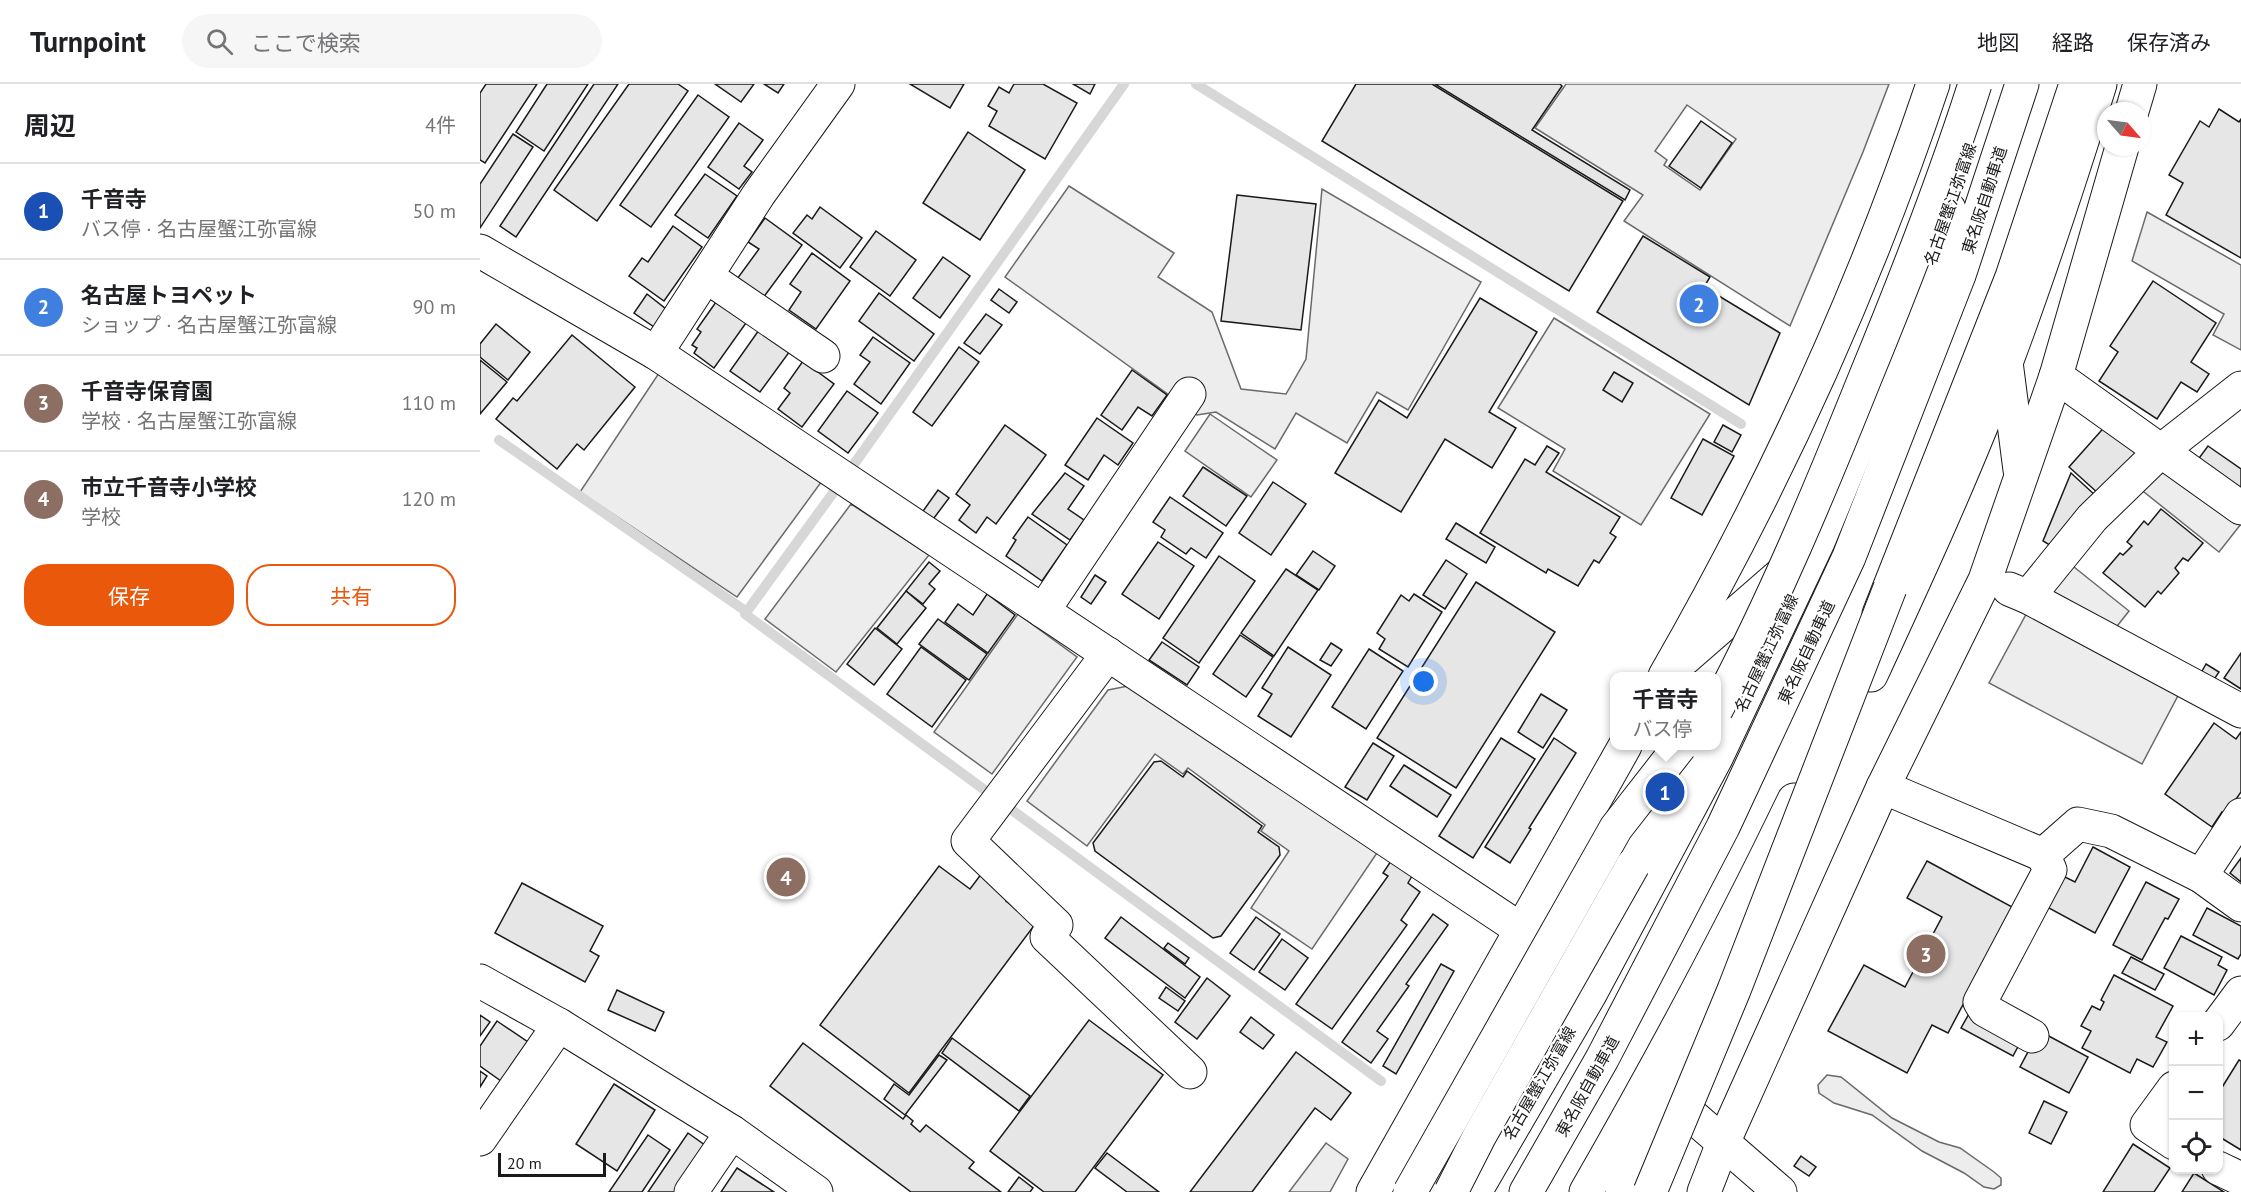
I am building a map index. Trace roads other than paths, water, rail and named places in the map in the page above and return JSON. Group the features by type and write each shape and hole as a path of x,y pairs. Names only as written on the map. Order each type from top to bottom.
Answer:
{"main road":[{"path":"656,353 759,194 838,84"},
{"path":"1668,672 1772,478 1835,339 1878,233 1933,84"},
{"path":"1726,686 1827,473 1913,261 1975,84"},
{"name":"名古屋蟹江弥富線","path":"1721,747 1818,542 1900,343 1991,84"},
{"name":"東名阪自動車道","path":"1526,1192 1602,1059 1690,891 1785,698 1850,556 1959,275 2022,84"},
{"path":"1650,1192 1734,990 2012,277 2076,84"},
{"path":"1622,1192 1667,1094 1854,712 1926,557 2006,362 2065,194 2100,84"},
{"path":"2135,102 2140,84"},
{"path":"1704,1192 1723,1143 1883,787 1985,580 2056,376 2119,156"},
{"path":"480,251 656,353 1520,929 1590,994"},
{"path":"706,276 823,356"},
{"path":"2006,362 2021,477"},
{"path":"2056,376 2241,508"},
{"path":"2028,597 2092,518 2162,450 2241,388"},
{"path":"1043,611 1189,394"},
{"path":"1669,672 1818,542"},
{"path":"1985,580 2028,597 2241,711"},
{"path":"1586,1192 1647,1086 1764,862 1823,740 1890,588"},
{"path":"1108,654 968,841 1056,925 1047,937 1190,1072"},
{"path":"1373,1192 1623,750"},
{"path":"1410,1192 1616,828 1677,750"},
{"path":"1451,1192 1480,1135 1633,865 1695,750"},
{"name":"名古屋蟹江弥富線","path":"1475,1192 1590,994 1720,750"},
{"path":"1883,787 2043,855 2050,870 1980,1002 1985,1010 2032,1036"},
{"path":"2201,876 2241,815"},
{"path":"2043,855 2078,824 2111,831 2201,876 2241,905"},
{"path":"480,981 559,1025 732,1132 816,1192"},
{"path":"2223,1017 2241,993"},
{"path":"480,1139 559,1025"},
{"path":"1667,1094 1780,1192"},
{"path":"2169,1095 2147,1125 2169,1140"},
{"path":"691,1192 732,1132"},
{"path":"2223,1170 2241,1179"}],"waterway":[{"path":"852,467 1124,84"},
{"path":"1196,84 1741,424"},
{"path":"499,440 747,612"},
{"path":"833,493 745,614 1381,1081"}],"place":[{"name":"名古屋トヨペット","path":"1699,304"},
{"name":"千音寺","path":"1665,792"},
{"name":"市立千音寺小学校","path":"786,877"},
{"name":"千音寺保育園","path":"1926,954"}]}
